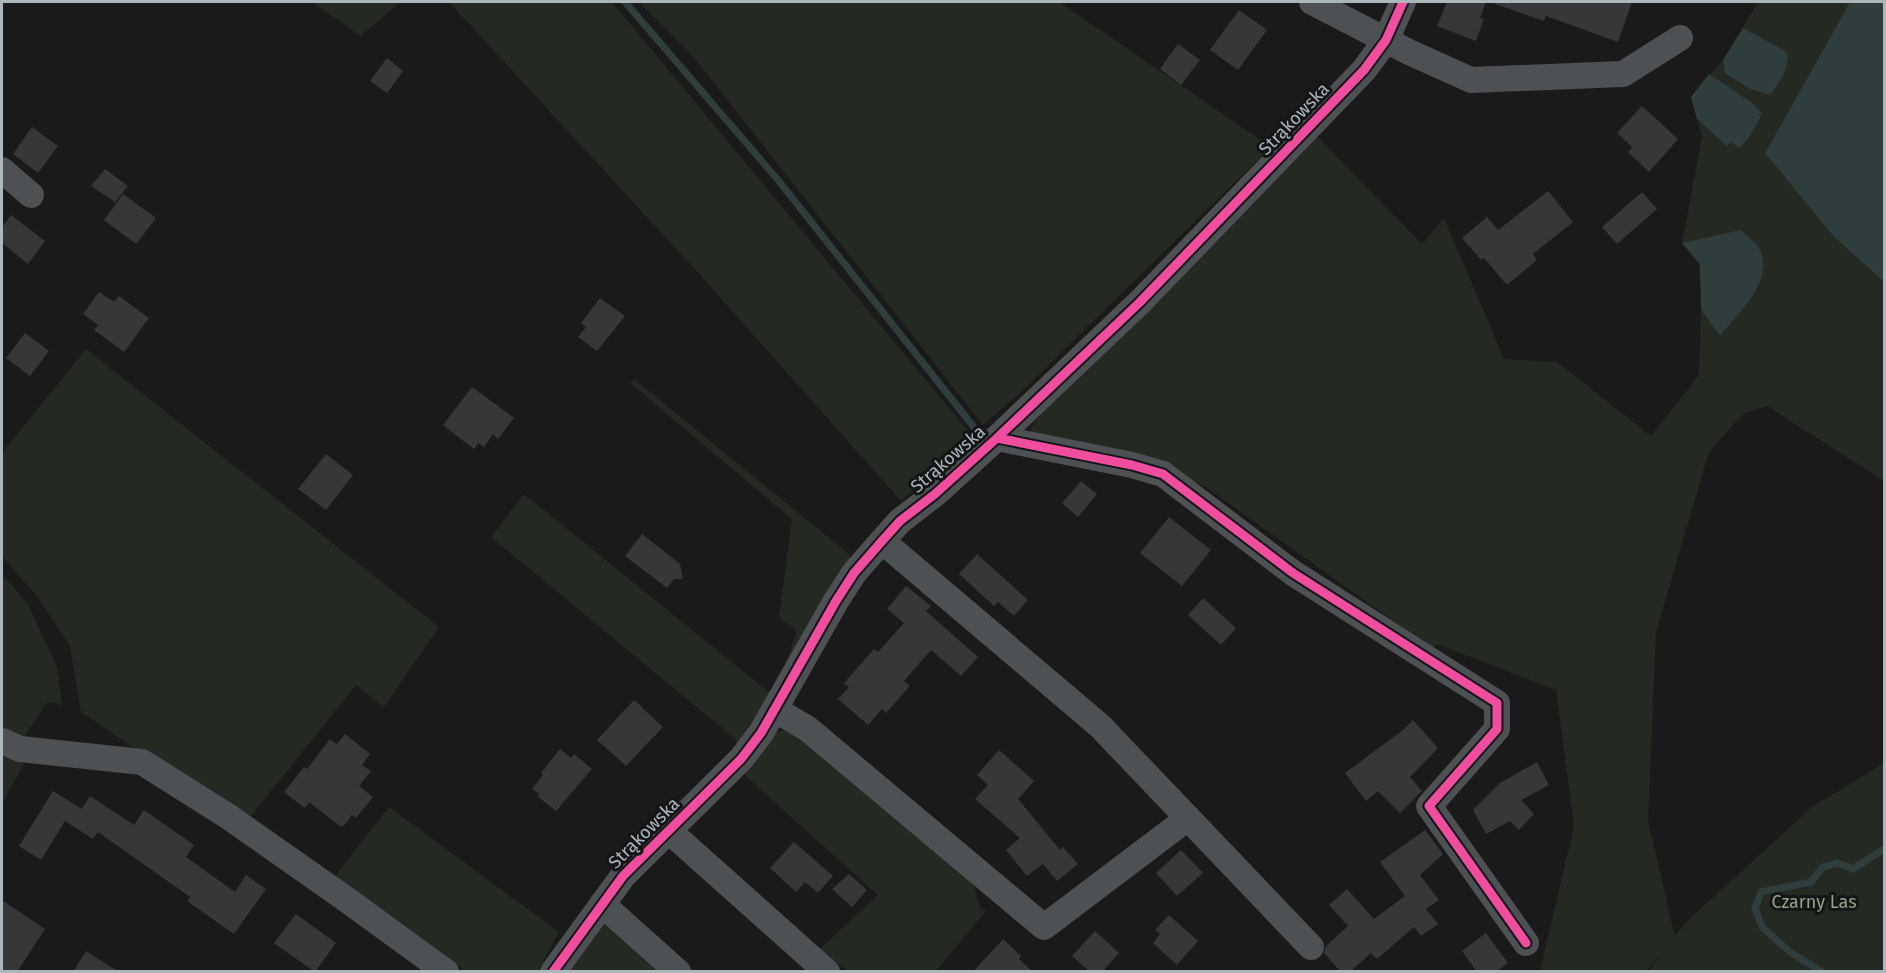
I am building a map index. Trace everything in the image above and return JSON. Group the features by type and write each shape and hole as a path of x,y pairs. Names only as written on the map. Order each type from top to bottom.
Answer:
{"street":[{"path":"1312,2 1471,80 1623,74 1680,38"},
{"name":"Strąkowska","path":"553,972 623,876 741,759 761,733 836,602 855,573 882,541 900,521 935,494 997,438 1140,302 1364,70 1386,40 1403,2"},
{"path":"2,170 31,195"},
{"path":"997,438 1132,465 1163,474 1293,573 1497,703 1497,729 1430,806 1526,943"},
{"path":"882,541 1100,726 1311,947"},
{"path":"776,710 808,729 1044,927 1188,818"},
{"path":"2,741 20,749 142,762 239,824 446,972"},
{"path":"669,831 827,972"},
{"path":"602,904 678,972"}],"green space":[{"path":"312,2 400,2 361,36"},
{"path":"449,2 612,2 974,438 901,501 702,277"},
{"path":"639,2 1059,2 1271,147 1021,392 983,425 696,60"},
{"name":"Czarny Las","path":"1758,2 1850,2 1765,153 1833,236 1884,282 1884,481 1767,406 1743,414 1709,452 1656,632 1648,821 1675,936 1688,920 1812,807 1884,763 1884,971 1649,971 1663,952 1646,971 1540,971 1574,826 1556,690 1437,644 1432,651 1423,642 1207,488 1154,461 1038,438 1031,429 1036,419 1070,383 1314,133 1422,244 1444,218 1504,359 1557,362 1651,436 1699,375 1701,310 1720,336 1700,284 1699,264 1682,243 1702,137 1691,97 1723,60"},
{"path":"86,349 439,627 384,707 356,685 251,816 144,755 81,712 70,646 37,596 2,556 2,453"},
{"path":"634,379 849,554 852,565 781,677 797,631 779,617 792,519 630,383"},
{"path":"524,494 770,693 741,745 491,537"},
{"path":"2,574 28,604 57,667 62,705 47,702 22,741 2,730"},
{"path":"789,729 966,873 974,887 980,908 986,911 936,971 847,971 820,949 878,895 742,773 774,733"},
{"path":"2,748 25,762 2,804"},
{"path":"389,807 559,932 538,971 465,971 335,876"},
{"path":"609,920 665,972 567,972 599,921"}],"shaded area":[{"path":"1850,2 1884,2 1884,282 1833,236 1765,153"},
{"path":"1743,28 1787,52 1786,69 1770,95 1750,89 1725,73 1723,60"},
{"path":"1709,74 1751,102 1762,114 1748,139 1739,148 1731,142 1727,146 1697,119 1691,97"},
{"path":"1741,230 1760,250 1763,262 1762,273 1752,296 1720,336 1701,310 1700,264 1682,243"}],"building":[{"path":"1447,2 1486,2 1480,18 1484,19 1476,41 1437,26"},
{"path":"1496,2 1632,2 1618,42 1546,16 1544,21 1495,4"},
{"path":"1239,10 1267,30 1238,70 1210,50"},
{"path":"1178,44 1200,60 1181,85 1160,69"},
{"path":"387,58 403,71 387,93 370,81"},
{"path":"1642,106 1678,139 1649,172 1628,152 1632,147 1617,133"},
{"path":"32,127 58,146 38,173 13,154"},
{"path":"105,169 128,186 115,202 91,186"},
{"path":"1548,191 1573,222 1533,254 1537,260 1507,285 1484,258 1481,260 1462,238 1487,217 1498,230"},
{"path":"1642,192 1657,209 1617,244 1602,227"},
{"path":"123,194 156,218 136,244 104,220"},
{"path":"11,215 45,241 28,264 2,243 2,227"},
{"path":"99,292 114,302 119,296 149,318 124,352 94,330 98,325 83,314"},
{"path":"600,298 625,316 597,351 578,337 586,327 581,323"},
{"path":"25,333 49,351 30,376 6,358"},
{"path":"472,387 514,418 498,439 493,434 484,447 478,443 474,449 443,425"},
{"path":"326,454 353,475 326,510 298,489"},
{"path":"1081,481 1097,494 1078,517 1062,503"},
{"path":"1169,517 1211,550 1182,586 1140,553"},
{"path":"642,534 680,564 683,579 674,579 667,588 625,556"},
{"path":"977,554 1028,600 1014,616 998,602 994,606 959,574"},
{"path":"906,586 931,606 926,611 978,657 961,676 931,650 904,681 910,686 886,713 882,709 868,725 838,699 849,687 844,683 874,649 878,652 904,623 887,609"},
{"path":"1203,598 1236,628 1221,645 1188,615"},
{"path":"634,700 663,727 626,766 597,740"},
{"path":"1413,720 1438,748 1410,777 1422,791 1400,813 1378,791 1366,801 1345,773"},
{"path":"345,734 370,754 362,765 371,771 359,786 373,797 356,818 352,815 344,826 340,826 309,802 305,808 284,792 304,767 307,769 330,739 337,744"},
{"path":"560,749 571,758 574,754 592,769 556,811 532,789 543,775 541,773"},
{"path":"999,750 1034,781 1018,799 1060,850 1063,847 1078,864 1057,881 1043,864 1027,876 1006,850 1020,838 975,799 988,785 977,775"},
{"path":"1537,762 1549,785 1521,800 1534,814 1519,830 1510,821 1486,834 1473,810 1500,783"},
{"path":"53,791 82,809 90,796 134,825 144,810 194,845 186,857 235,892 246,875 266,889 234,934 187,901 190,897 98,832 93,839 65,821 41,860 19,846"},
{"path":"1425,830 1443,854 1420,875 1439,900 1426,909 1438,924 1421,936 1414,927 1377,959 1371,953 1350,972 1341,972 1324,953 1326,946 1348,926 1329,905 1347,889 1374,919 1405,896 1380,862"},
{"path":"794,842 833,876 818,893 805,882 796,892 770,868"},
{"path":"1181,850 1203,873 1177,896 1156,873"},
{"path":"849,874 867,890 852,907 832,889"},
{"path":"2,900 45,929 17,972 2,972"},
{"path":"296,914 336,943 315,972 274,943"},
{"path":"1169,915 1198,941 1177,965 1153,943 1160,934 1155,930"},
{"path":"1095,931 1119,953 1102,972 1090,972 1072,956"},
{"path":"1486,933 1508,963 1496,972 1477,972 1462,951"},
{"path":"1003,939 1021,956 1019,959 1033,972 973,972"},
{"path":"86,951 119,972 73,972"}],"waterway":[{"path":"625,2 778,180 977,431"},
{"path":"1822,972 1790,952 1762,927 1755,908 1761,892 1811,882 1823,867 1838,863 1853,869 1884,849"}],"cycle path":[{"path":"553,972 623,876 741,759 761,733 836,601 854,573 882,541 900,521 935,494 997,438 1140,302 1364,70 1386,40 1403,2"},
{"path":"997,438 1132,465 1163,474 1293,573 1497,703 1497,729 1429,806 1526,943"}]}
